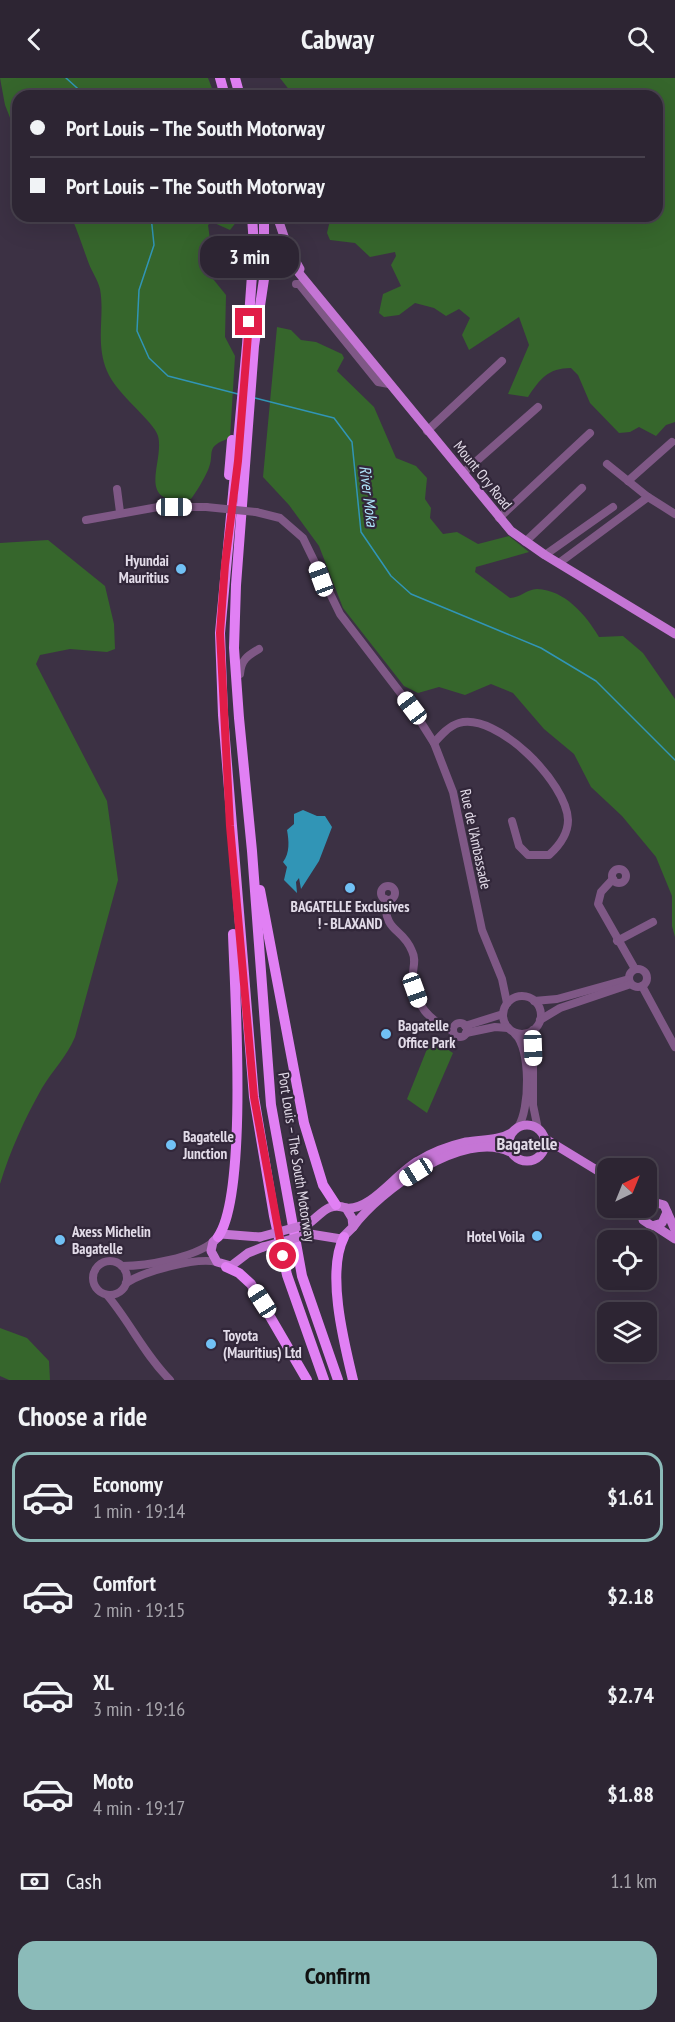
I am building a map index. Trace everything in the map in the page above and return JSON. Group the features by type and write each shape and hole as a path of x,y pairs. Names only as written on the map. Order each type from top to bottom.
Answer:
{"highway":[{"name":"Port Louis – The South Motorway","path":"252,222 251,345 242,462 234,648 238,718 252,851 270,1105 302,1276 338,1380"},
{"name":"Port Louis – The South Motorway","path":"251,345 264,279 266,222"},
{"path":"242,462 251,345 272,265 267,222"},
{"name":"Port Louis – The South Motorway","path":"242,462 225,565 220,633 230,826 254,1097 274,1216 287,1275 324,1380"},
{"path":"215,1239 225,1225 230,1197 237,1095 230,826"},
{"path":"252,851 304,1123 322,1185 341,1206"},
{"path":"344,1237 340,1245 336,1276 353,1380"},
{"path":"222,1265 245,1277 251,1284 308,1380"}],"main road":[{"name":"Mount Ory Road","path":"279,222 288,248 310,287"},
{"name":"Mount Ory Road","path":"272,265 285,262 294,267 499,518 525,542 674,633"},
{"path":"574,1155 556,1153 540,1156 531,1161 522,1161 510,1152 496,1147 484,1147 442,1158 405,1179 366,1212 344,1237 334,1239 309,1229 248,1238 230,1233 215,1239 211,1251 222,1265 235,1264 248,1253 309,1229 328,1207 362,1207 405,1168 440,1150 467,1142 505,1137 529,1125 538,1129 544,1138 574,1155 597,1170"},
{"path":"510,1152 508,1142 515,1130"},
{"path":"540,1156 544,1148 544,1138"},
{"path":"657,1203 664,1205 675,1230"},
{"path":"341,1206 353,1227"},
{"path":"655,1226 665,1220 667,1212"},
{"path":"643,1218 645,1223 655,1226 675,1239"}],"street":[{"path":"296,284 299,284 378,382 389,384"},
{"path":"427,431 502,361"},
{"path":"463,473 538,407"},
{"path":"499,518 590,433"},
{"path":"628,482 672,442"},
{"path":"607,464 648,497 675,514"},
{"path":"525,542 582,488"},
{"path":"117,489 120,512"},
{"path":"559,564 648,497"},
{"name":"Rue de l'Ambassade","path":"86,520 120,512 158,507 206,507 256,512 280,518 303,538 340,614 412,708 434,742 453,792 462,824 482,930 502,979 507,1003"},
{"path":"545,555 613,507"},
{"path":"238,718 241,664 247,656 259,649"},
{"path":"434,742 449,728 460,723 476,723 494,728 543,770 555,787 568,817 563,839 549,855 528,855 519,846 512,821"},
{"path":"613,879 601,892 598,904 635,969 645,973 646,981 642,986"},
{"path":"385,899 389,924 413,952 415,963 412,978 421,1006 438,1025 453,1031 459,1037 466,1029 503,1014"},
{"path":"617,941 653,922"},
{"path":"466,1029 495,1027 524,1034 533,1030 540,1020 560,1008 630,982 635,969"},
{"path":"502,979 523,997 534,1001 557,999 630,982 642,986 675,1047"},
{"path":"515,1130 524,1116 525,1052 520,1039 510,1030 503,1014 507,1003 523,997"},
{"path":"534,1001 539,1010 540,1020"},
{"path":"533,1030 533,1105 538,1129"},
{"path":"170,1380 145,1352 124,1316 107,1294 96,1286 94,1273 106,1262 122,1266 137,1266 198,1251 215,1239"},
{"path":"124,1316 121,1291 126,1283 142,1275 197,1261 222,1265"},
{"path":"122,1266 126,1274 126,1283"},
{"path":"107,1294 121,1291"}],"green space":[{"path":"0,78 208,78 213,90 12,90 12,123 5,105"},
{"path":"280,78 675,78 675,422 666,425 656,436 639,427 630,432 619,433 590,403 578,375 571,368 550,372 528,397 508,394 529,345 519,317 469,350 462,335 470,318 459,309 446,316 434,308 415,303 399,315 384,317 379,313 383,294 401,286 391,265 396,256 395,252 370,257 355,243 330,240 327,233 330,222 663,222 663,90 289,90"},
{"path":"73,222 212,222 208,225 212,254 209,274 226,295 225,337 235,356 230,438 216,444 213,448 208,470 191,499 173,500 162,496 157,489 155,480 158,436 150,423 118,389 107,371 103,360 101,339 100,289"},
{"path":"212,222 236,222 230,230"},
{"path":"277,327 291,330 301,340 316,342 342,354 344,358 337,371 374,407 396,458 416,466 427,478 425,499 431,508 430,518 443,534 457,532 478,544 509,536 529,552 476,567 475,572 510,598 537,589 547,590 565,599 581,612 599,637 623,636 643,653 675,699 675,937 672,926 672,896 656,857 622,816 591,787 574,754 544,729 513,693 491,684 465,695 439,687 418,693 404,686 343,608 319,546 289,505 263,477"},
{"path":"48,540 105,586 114,624 115,649 107,652 70,649 40,655 36,664 107,801 118,880 75,1037 30,1111 13,1147 0,1184 0,543"},
{"path":"431,1039 453,1053 427,1113 407,1099"},
{"path":"0,1328 27,1338 49,1361 50,1380 9,1380 0,1376"}],"water":[{"path":"303,810 317,816 325,816 332,827 319,861 301,889 299,878 296,882 297,893 284,880 287,867 283,862 288,851 287,830 294,824 294,814"}],"waterway":[{"name":"River Moka","path":"66,78 79,90"},
{"name":"River Moka","path":"152,222 154,245 139,290 137,331 149,358 168,376 238,394"},
{"name":"River Moka","path":"255,398 334,418 352,442 361,532 391,576 411,594 541,648 596,681 675,760"}],"place":[{"name":"Hyundai Mauritius","path":"181,569"},
{"name":"BAGATELLE Exclusives ! - BLAXAND","path":"350,888"},
{"name":"Bagatelle Office Park","path":"386,1034"},
{"name":"Bagatelle Junction","path":"171,1145"},
{"name":"Hotel Voila","path":"537,1236"},
{"name":"Axess Michelin Bagatelle","path":"60,1240"},
{"name":"Toyota (Mauritius) Ltd","path":"211,1344"}],"district":[{"name":"Bagatelle","path":"527,1143"}],"route":[{"path":"249,322 238,461 225,565 220,633 230,826 254,1097 283,1256"}]}
